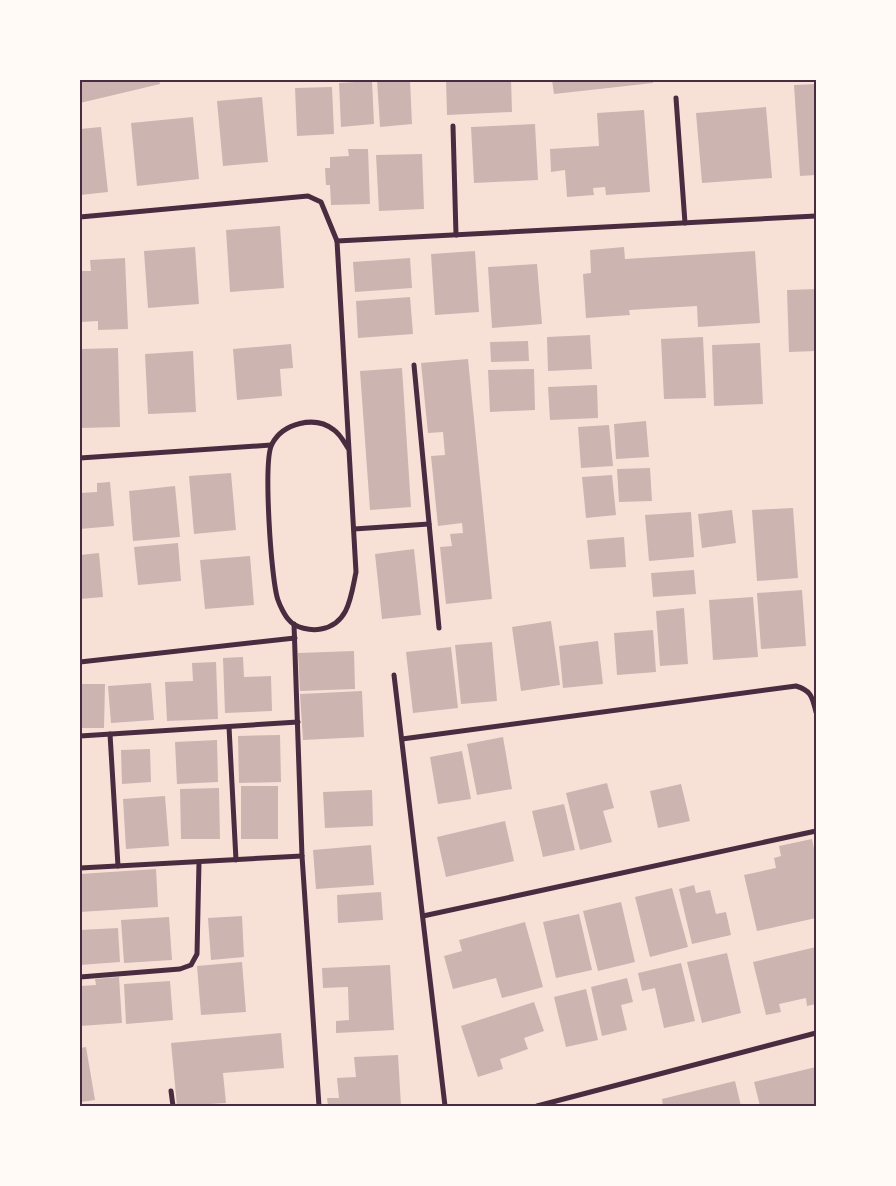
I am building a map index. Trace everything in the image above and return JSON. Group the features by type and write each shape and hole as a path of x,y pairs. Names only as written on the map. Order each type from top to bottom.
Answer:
{"street":[{"path":"676,98 685,223"},
{"path":"453,126 456,235"},
{"path":"80,217 308,196 322,202 336,242 356,572 351,598 344,616 332,625 320,630 302,628 289,621 278,600 273,573 268,492 268,463 271,445 281,432 298,423 320,422 335,430 348,448"},
{"path":"336,242 816,216"},
{"path":"414,364 439,628"},
{"path":"80,458 271,445"},
{"path":"354,529 429,524"},
{"path":"294,624 302,856 319,1106"},
{"path":"80,662 295,638"},
{"path":"394,675 445,1106"},
{"path":"402,739 796,686 807,690 812,696 816,712"},
{"path":"80,736 298,722"},
{"path":"229,727 236,860"},
{"path":"110,734 118,866"},
{"path":"423,916 816,831"},
{"path":"80,868 302,856"},
{"path":"80,977 180,969 186,968 191,964 197,954 199,862"},
{"path":"537,1106 816,1033"},
{"path":"171,1091 173,1106"}],"building":[{"path":"80,80 159,80 160,84 80,103"},
{"path":"377,80 410,80 412,124 380,127"},
{"path":"446,80 511,80 512,112 447,115"},
{"path":"552,80 653,80 653,83 554,94"},
{"path":"372,81 374,124 341,127 339,83"},
{"path":"816,84 816,175 800,176 794,85"},
{"path":"332,87 334,134 297,136 295,88"},
{"path":"262,97 268,162 223,166 217,101"},
{"path":"766,107 772,178 702,183 696,113"},
{"path":"644,110 650,192 606,195 605,187 593,188 594,195 567,197 565,170 551,172 550,149 599,146 597,113"},
{"path":"193,117 199,179 137,186 131,123"},
{"path":"535,124 538,180 474,183 471,127"},
{"path":"101,127 108,192 80,195 80,129"},
{"path":"348,149 368,149 370,204 331,205 330,185 326,185 325,168 330,168 330,157 349,156"},
{"path":"422,154 424,209 379,211 376,155"},
{"path":"280,226 284,288 230,292 226,230"},
{"path":"195,247 199,304 148,308 144,251"},
{"path":"624,247 625,259 755,251 760,323 698,327 697,306 629,310 630,315 586,318 583,274 591,273 590,250"},
{"path":"475,251 479,312 435,315 431,254"},
{"path":"125,258 128,329 98,330 98,321 80,322 80,271 91,271 90,260"},
{"path":"410,258 412,288 355,292 353,262"},
{"path":"537,264 542,324 492,328 488,267"},
{"path":"816,289 816,351 789,352 787,290"},
{"path":"410,297 413,334 358,338 356,301"},
{"path":"590,335 592,369 548,371 547,337"},
{"path":"703,337 706,398 664,399 661,339"},
{"path":"528,341 529,361 491,362 490,342"},
{"path":"760,343 763,404 714,406 712,345"},
{"path":"291,344 293,368 280,369 282,396 237,400 233,349"},
{"path":"118,348 120,427 80,428 80,349"},
{"path":"193,351 196,412 148,414 145,354"},
{"path":"468,359 492,599 446,604 440,547 452,546 450,534 463,533 462,523 438,526 431,456 445,455 443,432 428,433 421,363"},
{"path":"402,368 411,507 370,510 360,371"},
{"path":"534,369 535,410 490,412 488,370"},
{"path":"597,385 598,418 550,420 548,387"},
{"path":"646,421 649,457 616,459 614,424"},
{"path":"609,425 613,466 581,468 578,427"},
{"path":"650,468 652,501 619,502 617,469"},
{"path":"231,473 236,530 194,534 189,476"},
{"path":"612,475 616,515 586,518 582,477"},
{"path":"110,482 114,526 80,529 80,493 97,492 97,483"},
{"path":"175,486 180,537 133,541 129,491"},
{"path":"793,508 798,578 757,581 752,510"},
{"path":"732,510 736,543 702,548 698,514"},
{"path":"691,512 694,557 649,561 645,515"},
{"path":"624,537 626,567 590,569 587,540"},
{"path":"178,543 181,581 138,585 134,547"},
{"path":"414,549 421,615 382,619 375,554"},
{"path":"99,553 103,597 80,599 80,555"},
{"path":"250,556 254,605 205,609 200,560"},
{"path":"694,570 696,594 653,597 651,573"},
{"path":"802,590 806,646 761,649 757,593"},
{"path":"753,597 758,657 713,660 709,600"},
{"path":"684,608 688,664 660,666 656,611"},
{"path":"551,621 560,685 521,691 512,627"},
{"path":"653,630 656,672 617,675 614,633"},
{"path":"598,641 603,684 563,688 559,646"},
{"path":"492,642 497,701 461,704 455,645"},
{"path":"451,647 458,708 413,713 406,652"},
{"path":"354,651 355,689 300,691 298,653"},
{"path":"243,657 244,677 271,676 272,711 225,713 223,658"},
{"path":"216,662 218,719 167,721 165,682 193,681 192,663"},
{"path":"151,683 154,720 111,723 108,686"},
{"path":"80,684 105,684 104,728 80,728"},
{"path":"362,691 364,737 303,740 300,694"},
{"path":"280,735 281,782 239,783 238,736"},
{"path":"503,737 512,789 477,795 467,744"},
{"path":"217,740 218,782 177,784 175,742"},
{"path":"150,749 151,782 122,784 121,750"},
{"path":"462,751 471,799 438,804 430,757"},
{"path":"607,783 614,808 603,811 612,842 580,850 566,793"},
{"path":"681,784 690,821 658,828 650,791"},
{"path":"241,786 278,786 278,839 241,839"},
{"path":"219,788 220,839 181,839 180,789"},
{"path":"372,790 373,826 325,828 323,792"},
{"path":"165,796 169,846 126,849 123,799"},
{"path":"564,804 575,850 543,857 532,811"},
{"path":"505,821 514,861 446,877 437,837"},
{"path":"812,839 816,858 816,918 757,931 744,875 776,868 774,858 781,856 779,846"},
{"path":"371,845 374,885 316,889 313,850"},
{"path":"156,869 158,907 80,912 80,874"},
{"path":"694,885 696,893 710,890 716,914 726,912 731,935 692,944 679,889"},
{"path":"672,888 688,947 650,957 635,897"},
{"path":"381,892 383,920 338,923 337,895"},
{"path":"621,902 635,962 598,971 583,911"},
{"path":"579,914 592,970 556,978 543,922"},
{"path":"242,916 244,957 211,960 208,918"},
{"path":"169,917 172,960 124,963 121,920"},
{"path":"525,922 543,987 502,998 496,978 453,989 444,956 462,951 459,940"},
{"path":"118,928 120,962 80,965 80,930"},
{"path":"816,947 816,1004 807,1006 806,998 779,1004 781,1012 766,1015 753,962"},
{"path":"727,953 741,1013 702,1023 687,962"},
{"path":"242,962 246,1012 201,1015 197,966"},
{"path":"681,963 695,1021 664,1028 655,988 642,991 638,973"},
{"path":"390,965 394,1030 336,1033 336,1021 349,1020 348,987 323,988 322,968"},
{"path":"119,977 122,1023 80,1026 80,986 96,985 95,979"},
{"path":"627,978 633,1002 621,1005 627,1030 602,1036 591,987"},
{"path":"170,981 173,1020 126,1024 124,984"},
{"path":"586,989 598,1040 566,1047 554,997"},
{"path":"534,1002 544,1031 524,1038 528,1049 500,1059 503,1069 478,1077 461,1026"},
{"path":"281,1033 284,1068 223,1073 226,1103 177,1106 171,1043"},
{"path":"86,1047 95,1100 80,1102 80,1048"},
{"path":"398,1055 401,1106 328,1106 327,1098 339,1098 337,1078 356,1077 354,1057"},
{"path":"816,1067 816,1106 760,1106 754,1082"},
{"path":"735,1081 741,1106 663,1106 662,1099"}]}
